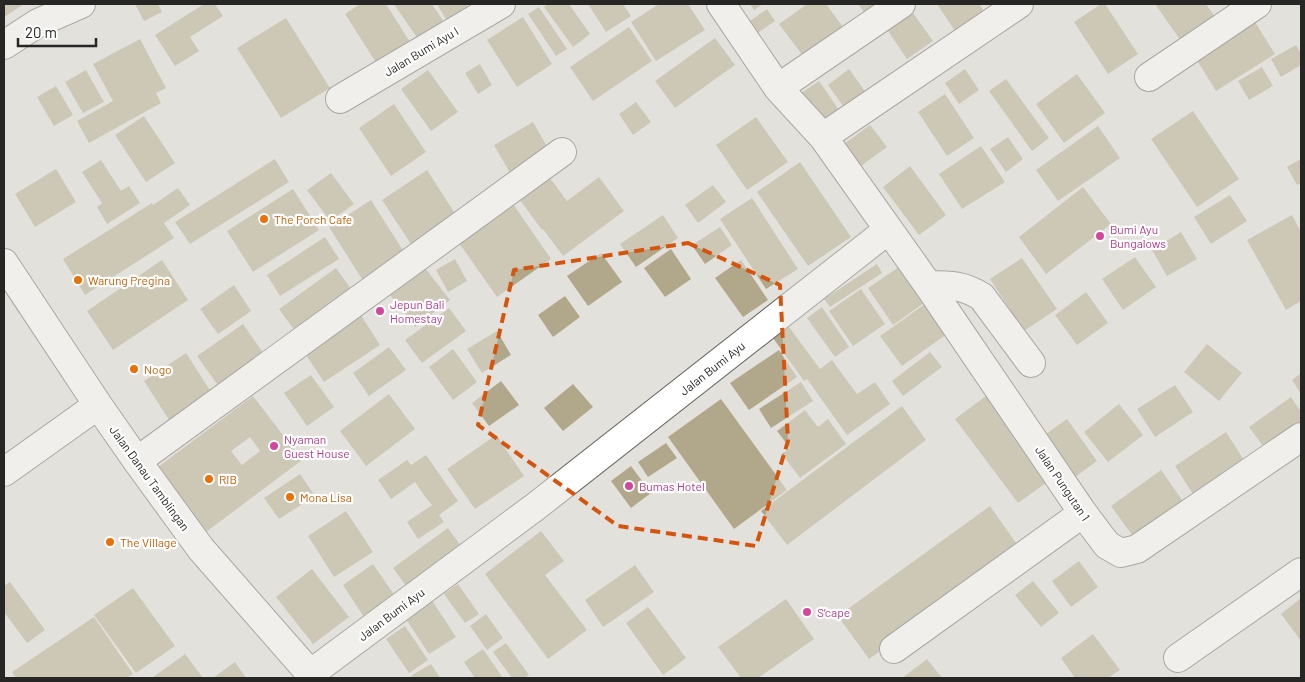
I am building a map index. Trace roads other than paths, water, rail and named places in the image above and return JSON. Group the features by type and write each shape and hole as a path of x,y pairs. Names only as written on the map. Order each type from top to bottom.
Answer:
{"street":[{"path":"4,45 38,23 81,4"},
{"name":"Jalan Bumi Ayu I","path":"340,99 501,4"},
{"path":"721,4 778,88 823,137 888,230"},
{"path":"778,88 901,4"},
{"path":"823,137 1019,4"},
{"path":"1150,77 1257,4"},
{"path":"137,462 562,152"},
{"name":"Jalan Pungutan 1","path":"888,230 928,285 1083,513 1107,545 1121,553 1136,549 1301,436"},
{"name":"Jalan Bumi Ayu","path":"312,676 535,507 888,230"},
{"name":"Jalan Danau Tamblingan","path":"4,263 137,462 201,549 312,676"},
{"path":"928,285 959,286 973,291 982,297 1030,363"},
{"path":"4,472 98,405"},
{"path":"894,649 1083,513"},
{"path":"1178,658 1301,572"}],"place":[{"name":"The Porch Cafe","path":"264,219"},
{"name":"Bumi Ayu Bungalows","path":"1100,236"},
{"name":"Warung Pregina","path":"78,280"},
{"name":"Jepun Bali Homestay","path":"380,311"},
{"name":"Nogo","path":"134,369"},
{"name":"Nyaman Guest House","path":"274,446"},
{"name":"RIB","path":"209,479"},
{"name":"Bumas Hotel","path":"629,486"},
{"name":"Mona Lisa","path":"290,497"},
{"name":"The Village","path":"110,542"},
{"name":"S’cape","path":"807,612"}]}
